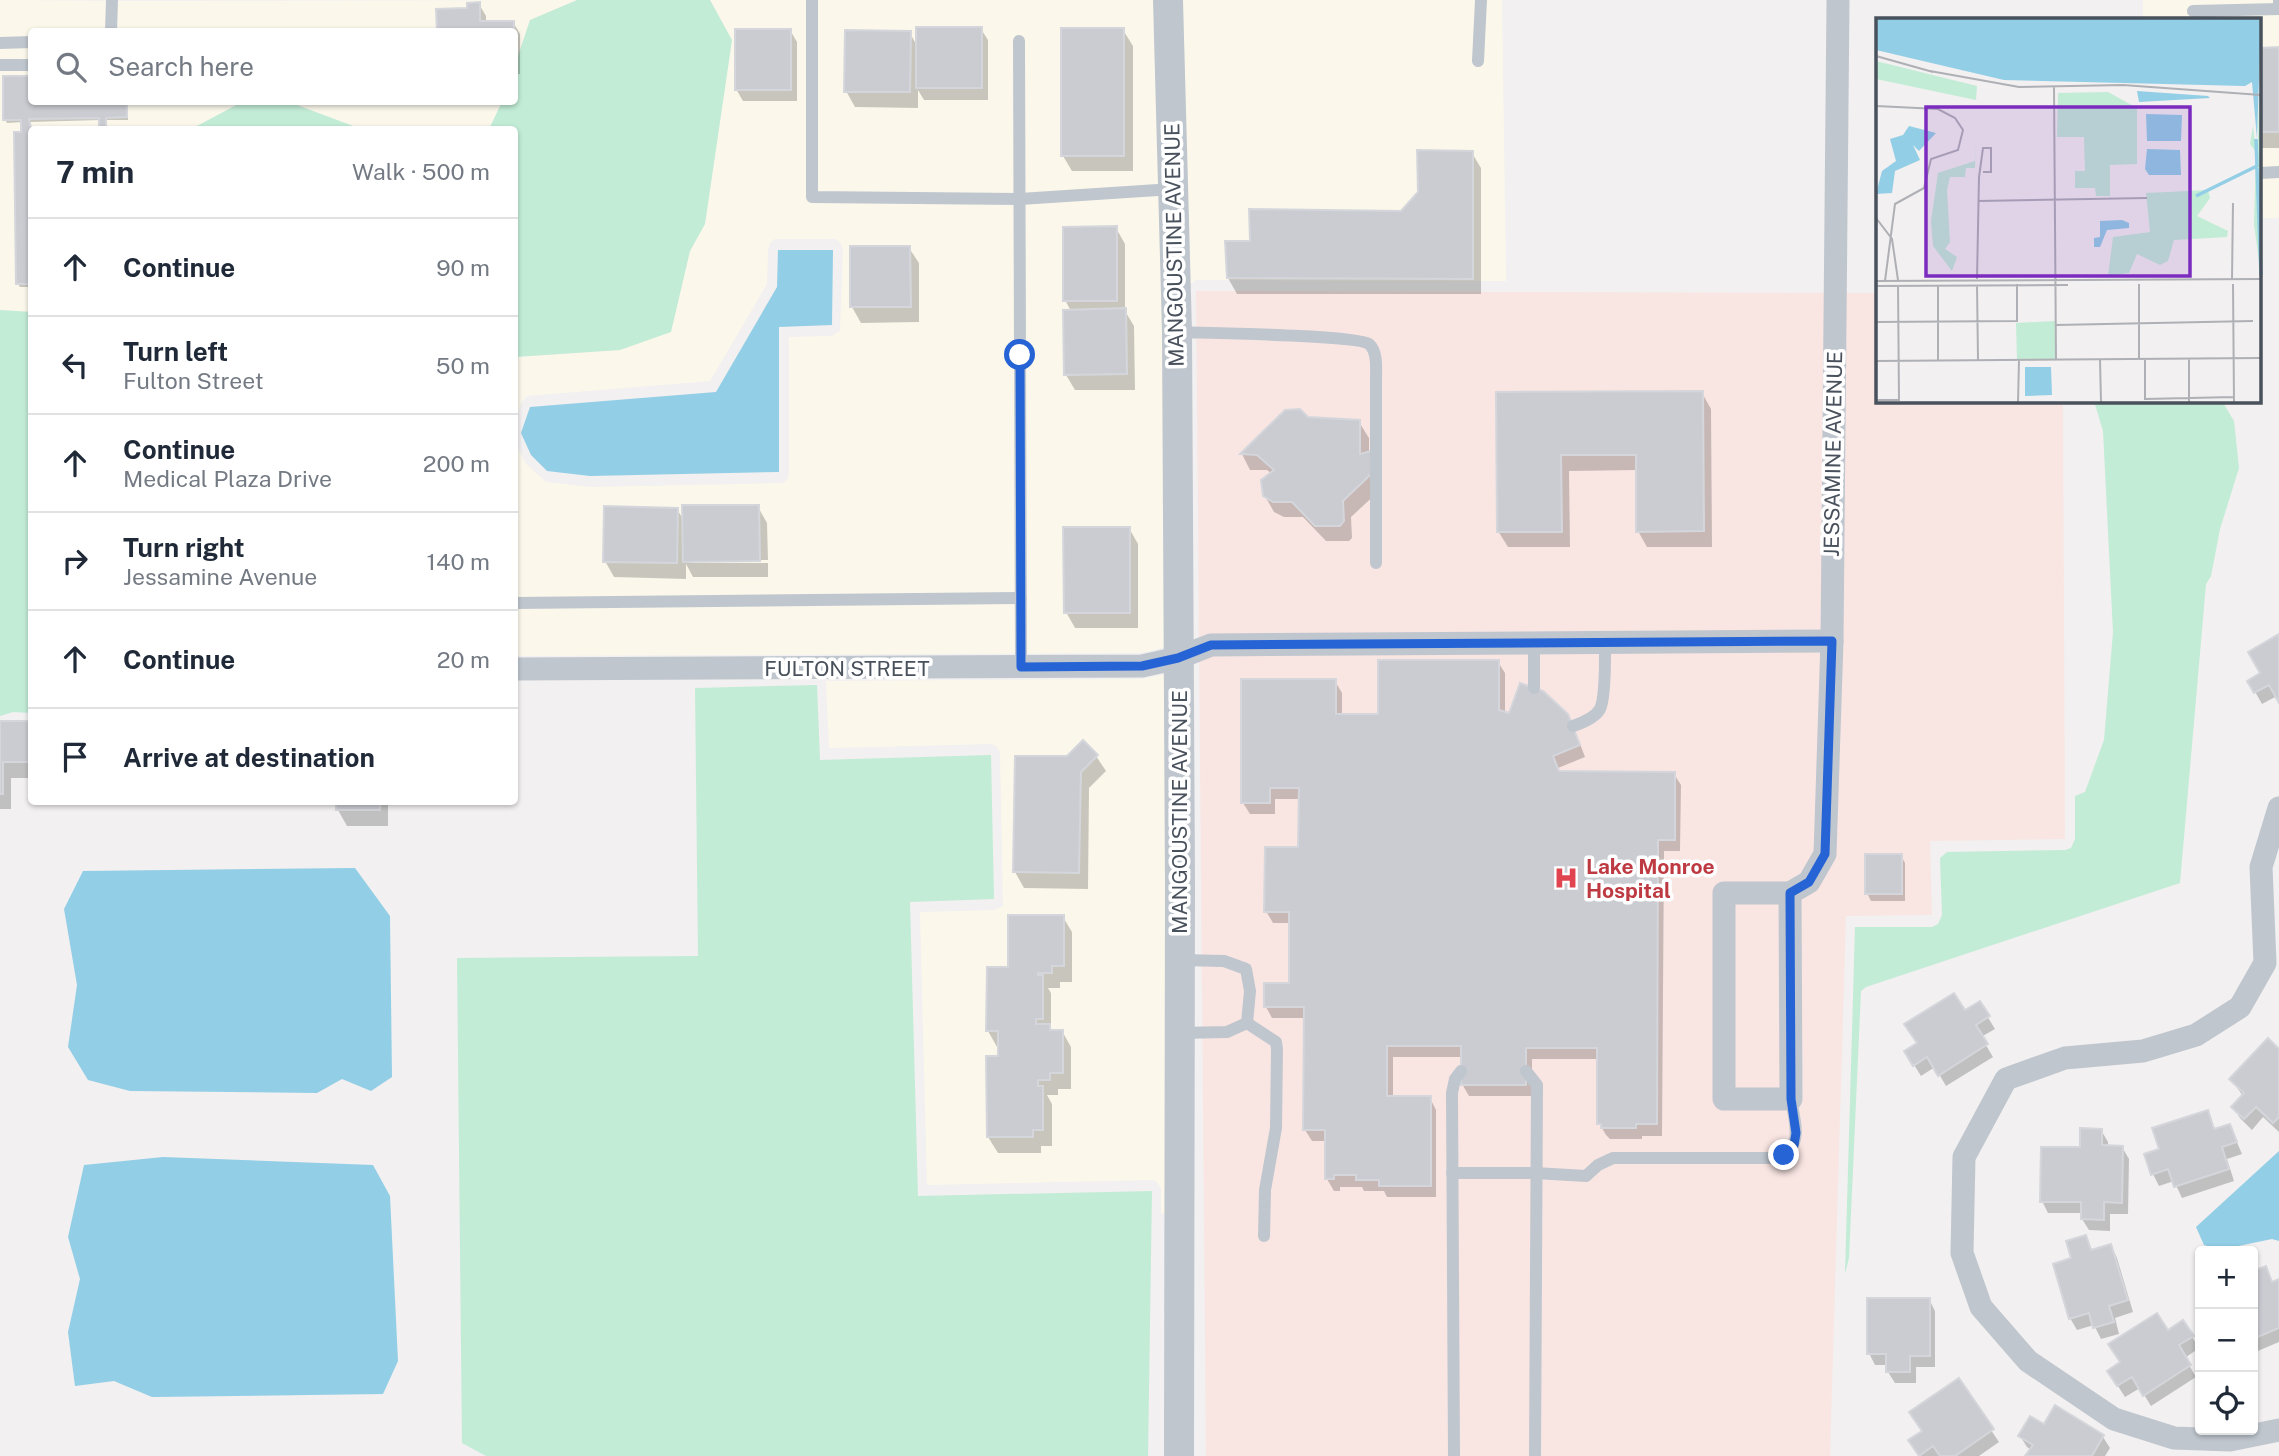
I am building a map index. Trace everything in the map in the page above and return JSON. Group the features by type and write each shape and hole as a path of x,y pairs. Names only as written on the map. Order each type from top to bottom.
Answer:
{"street":[{"name":"MANGOUSTINE AVENUE","path":"1168,0 1177,332 1179,1456"},
{"name":"JESSAMINE AVENUE","path":"1790,893 1809,882 1825,854 1832,641 1838,0"},
{"name":"FULTON STREET","path":"518,669 1142,666 1178,658 1211,645 1832,641"},
{"path":"2279,808 2261,867 2265,963 2240,1007 2196,1035 2143,1051 2065,1058 2006,1079 1964,1157 1962,1253 1981,1307 2028,1361 2114,1419 2174,1437 2230,1440 2279,1430"},
{"path":"1724,893 1790,893 1791,1099 1724,1099 1724,893"}],"lane":[{"path":"111,28 112,0"},
{"path":"812,0 811,197 1020,199 1173,189"},
{"path":"1478,61 1481,0"},
{"path":"2193,10 2279,9 2279,0"},
{"path":"1019,41 1021,667"},
{"path":"0,43 28,42"},
{"path":"0,65 28,65"},
{"path":"1177,332 1333,338 1363,341 1371,346 1375,356 1376,381 1376,563"},
{"path":"518,603 1021,598"},
{"path":"1573,726 1587,721 1600,709 1605,642"},
{"path":"1534,643 1534,688"},
{"path":"1180,960 1224,961 1246,968 1250,991 1247,1023"},
{"path":"1180,1033 1227,1032 1247,1023"},
{"path":"1247,1023 1276,1042 1277,1049 1276,1128 1265,1190 1264,1236"},
{"path":"1454,1456 1452,1087 1461,1071"},
{"path":"1527,1071 1537,1085 1535,1456"},
{"path":"1452,1173 1586,1176 1613,1158 1774,1158 1784,1155 1794,1145 1796,1133 1791,1099"}],"shaded area":[{"path":"0,0 577,0 530,20 518,56 518,28 28,28 28,105 236,105 197,126 28,126 28,312 0,310"},
{"path":"710,0 1157,0 1165,301 1166,647 1141,653 518,656 518,448 525,463 546,482 590,487 783,483 788,479 789,472 789,337 832,336 840,331 841,244 836,239 775,239 768,250 767,284 710,381 527,396 518,413 518,357 620,350 671,331 690,251 705,224 732,40"},
{"path":"1180,0 1502,0 1506,281 1196,280 1188,286"},
{"path":"2143,0 2279,0 2279,218 2262,218 2262,18 2143,18"},
{"path":"297,105 501,105 491,126 353,126"},
{"name":"Lake Monroe Hospital","path":"1196,291 1876,293 1876,402 2063,402 2065,839 1930,841 1932,915 1846,916 1830,1456 1206,1456"},
{"path":"1167,674 1168,1214 1161,1213 1161,1188 1152,1180 927,1185 920,912 995,910 1003,906 1000,752 991,744 829,748 826,681 1142,679"}],"green space":[{"path":"577,0 710,0 732,40 705,224 690,251 671,332 620,350 518,357 518,126 490,126 501,105 518,105 518,56 530,20"},
{"path":"236,105 297,105 353,126 197,126"},
{"path":"0,310 28,312 28,713 13,712 0,716"},
{"path":"2094,402 2223,402 2234,421 2239,468 2220,529 2211,576 2206,584 2180,883 1866,987 1861,991 1849,1258 1845,1274 1855,927 1932,927 1938,924 1942,915 1940,858 1947,852 2065,850 2071,848 2075,839 2075,796 2085,792 2104,740 2113,632 2103,431"},
{"path":"817,685 820,760 991,755 994,899 910,902 918,1196 1152,1191 1148,1456 486,1456 462,1443 457,958 698,956 695,688"}],"water":[{"path":"778,250 833,250 832,325 779,327 779,472 590,476 547,471 531,455 521,433 530,407 716,392 777,287"},
{"path":"355,868 390,916 392,1077 371,1091 342,1079 317,1093 130,1091 88,1080 68,1047 77,985 64,909 83,871"},
{"path":"2279,1151 2279,1241 2272,1239 2238,1246 2207,1246 2196,1227"},
{"path":"163,1157 373,1165 390,1196 398,1361 383,1394 152,1397 114,1381 75,1386 68,1332 80,1279 68,1237 84,1165"}],"building":[{"path":"480,2 480,21 514,21 514,28 437,28 436,9 467,8 467,3"},
{"path":"916,27 982,27 982,88 916,88"},
{"path":"1061,28 1124,28 1124,156 1061,156"},
{"path":"735,29 791,29 791,90 735,90"},
{"path":"845,30 911,31 910,92 844,92"},
{"path":"2279,47 2279,132 2262,132 2262,48"},
{"path":"3,76 28,76 28,105 127,105 127,117 106,118 106,126 99,126 99,118 29,119 28,284 16,284 14,132 21,132 21,120 3,120"},
{"path":"1417,150 1473,151 1473,279 1227,278 1225,241 1250,241 1249,209 1401,211 1418,192"},
{"path":"1117,226 1117,301 1063,301 1063,227"},
{"path":"850,246 910,246 911,307 850,307"},
{"path":"1126,308 1127,374 1064,375 1063,310"},
{"path":"1703,391 1704,531 1636,532 1636,455 1561,455 1562,532 1497,532 1496,392"},
{"path":"1300,409 1308,417 1360,420 1360,454 1371,451 1371,474 1343,501 1344,521 1340,526 1315,526 1292,502 1273,502 1263,496 1261,480 1274,470 1257,455 1240,454 1285,410"},
{"path":"682,505 759,505 760,561 683,562"},
{"path":"604,506 678,508 677,563 603,562"},
{"path":"1063,527 1130,527 1130,613 1064,613"},
{"path":"2279,634 2279,703 2269,685 2254,693 2247,681 2260,673 2248,652"},
{"name":"Lake Monroe Hospital","path":"1378,660 1499,660 1499,710 1509,713 1520,683 1543,691 1568,714 1580,745 1553,756 1559,771 1675,772 1675,840 1658,840 1657,1124 1636,1124 1636,1128 1601,1128 1601,1124 1597,1124 1597,1048 1526,1048 1526,1085 1461,1085 1461,1046 1387,1046 1387,1096 1431,1096 1431,1186 1379,1186 1379,1180 1356,1180 1356,1175 1334,1175 1334,1179 1325,1179 1325,1130 1303,1130 1304,1007 1264,1007 1264,983 1289,983 1289,912 1264,912 1265,847 1298,847 1299,788 1270,788 1270,803 1241,803 1241,679 1336,679 1336,714 1378,714"},
{"path":"0,721 28,721 28,762 3,762 3,794 0,794"},
{"path":"1083,740 1098,755 1081,772 1079,873 1013,872 1015,756 1067,756"},
{"path":"336,805 380,805 380,810 336,810"},
{"path":"1865,854 1902,854 1902,894 1865,894"},
{"path":"1008,915 1064,915 1064,966 1052,966 1052,973 1038,973 1043,975 1043,1019 1036,1019 1036,1024 1050,1024 1050,1030 1063,1030 1063,1073 1050,1073 1050,1080 1038,1080 1038,1086 1043,1086 1043,1130 1033,1130 1033,1137 987,1137 986,1056 998,1056 998,1031 986,1031 987,967 1008,967"},
{"path":"1954,993 1965,1010 1980,1001 1990,1016 1976,1025 1988,1044 1938,1076 1927,1057 1913,1066 1904,1051 1917,1043 1904,1024"},
{"path":"2268,1038 2279,1049 2279,1117 2273,1123 2256,1107 2244,1119 2231,1107 2244,1093 2229,1079"},
{"path":"2208,1110 2214,1129 2230,1124 2237,1142 2222,1147 2229,1169 2174,1187 2168,1169 2151,1175 2144,1154 2159,1149 2152,1128"},
{"path":"2080,1128 2102,1129 2102,1145 2123,1146 2122,1203 2104,1202 2104,1220 2081,1219 2081,1202 2040,1202 2041,1147 2080,1147"},
{"path":"2086,1235 2091,1250 2111,1244 2128,1300 2109,1306 2114,1322 2093,1328 2089,1313 2069,1319 2053,1264 2071,1258 2066,1241"},
{"path":"2266,1266 2272,1282 2279,1279 2279,1328 2258,1337 2258,1309 2258,1269"},
{"path":"1867,1298 1930,1298 1930,1356 1910,1356 1910,1372 1886,1372 1886,1354 1867,1354"},
{"path":"2157,1313 2168,1330 2183,1320 2194,1336 2179,1345 2191,1365 2143,1396 2132,1377 2117,1386 2107,1371 2120,1362 2108,1344"},
{"path":"1959,1378 1994,1429 1955,1456 1940,1456 1933,1446 1919,1456 1908,1440 1922,1431 1909,1412"},
{"path":"2055,1405 2104,1435 2092,1456 2025,1456 2033,1445 2018,1436 2030,1416 2044,1424"}],"place":[{"name":"Lake Monroe Hospital","path":"1566,878"}],"route":[{"path":"1020,355 1021,667 1142,666 1178,658 1211,645 1832,641 1825,854 1809,882 1790,893 1791,1099 1796,1133 1794,1145 1784,1155"}]}
